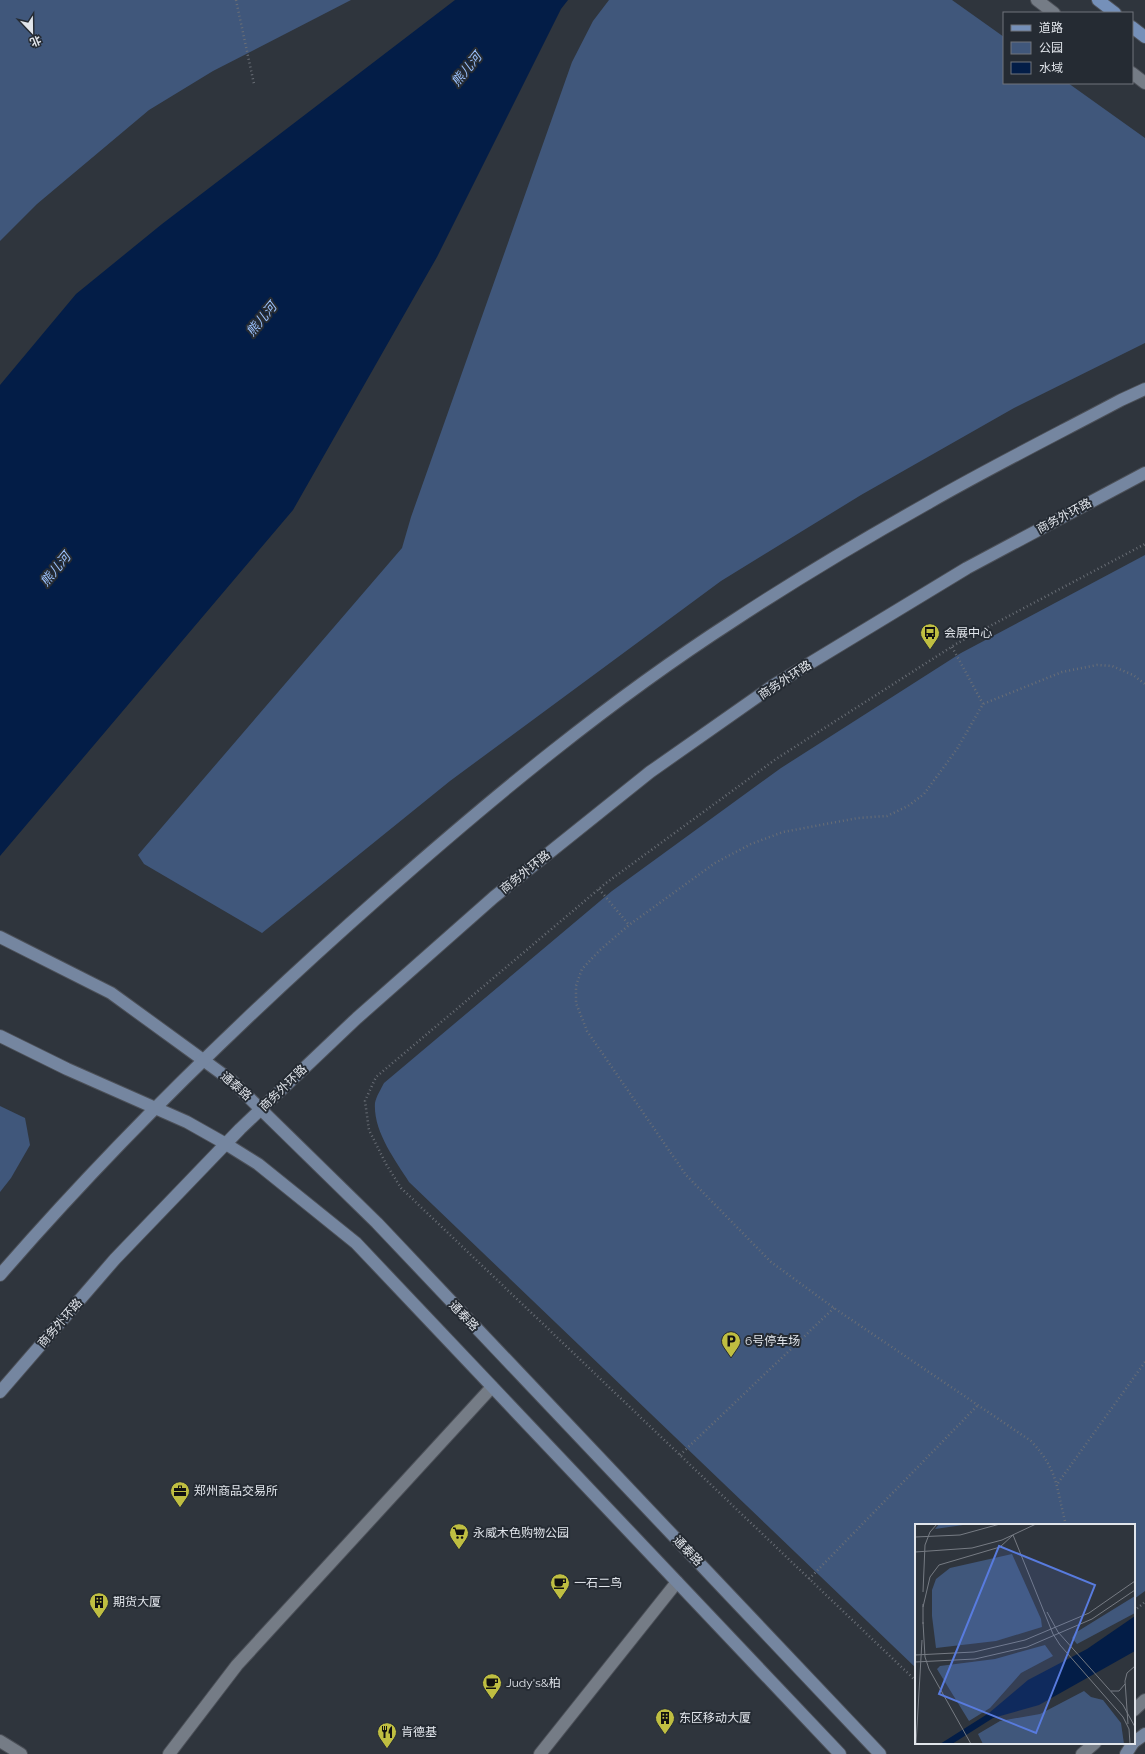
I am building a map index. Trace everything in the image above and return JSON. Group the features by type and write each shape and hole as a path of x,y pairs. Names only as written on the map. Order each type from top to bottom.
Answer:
{"main road":[{"path":"1098,0 1114,12"},
{"path":"1133,28 1145,37"}],"street":[{"path":"1037,0 1053,12"},
{"path":"1133,75 1145,84"},
{"path":"0,1275 59,1208 155,1108 305,962 444,839 604,711 732,622 930,502 1121,400 1145,389"},
{"name":"商务外环路","path":"0,1392 115,1259 226,1144 357,1018 494,897 650,772 774,685 967,568 1145,473"},
{"name":"通泰路","path":"0,937 111,993 232,1081 377,1223 880,1754"},
{"path":"0,1036 67,1069 187,1122 226,1144 258,1164 356,1243 840,1754"},
{"path":"169,1754 237,1665 492,1387"},
{"path":"540,1754 677,1582"},
{"path":"1135,1709 1145,1700"},
{"path":"1135,1741 1145,1734"},
{"path":"0,1741 20,1754"},
{"path":"1082,1754 1094,1744"},
{"path":"1126,1754 1133,1744"}],"path":[{"path":"236,0 254,84"},
{"path":"915,1680 401,1188 386,1164 369,1130 365,1101 376,1077 599,889 776,759 952,647 1145,544"},
{"path":"952,647 983,704"},
{"path":"1066,1524 1060,1501 1058,1483 1044,1454 1031,1441 834,1308 771,1262 686,1175 587,1031 576,1003 576,986 582,969 600,950 629,925 715,863 751,844 783,832 858,818 887,816 908,806 924,794 957,749 983,704 1062,672 1097,665 1112,666 1133,675 1145,684"},
{"path":"599,889 629,925"},
{"path":"680,1455 834,1308"},
{"path":"1058,1483 1145,1362"},
{"path":"809,1579 978,1405"},
{"path":"1135,1610 1145,1602"}],"green space":[{"path":"0,0 351,0 213,71 149,110 37,204 0,241"},
{"path":"609,0 952,0 1003,36 1003,84 1069,84 1145,138 1145,343 1014,408 861,495 721,581 450,781 262,933 144,864 138,855 402,548 411,517 572,62 593,21"},
{"path":"1145,555 1145,1591 1135,1598 1135,1524 915,1524 915,1667 409,1182 386,1145 381,1134 375,1114 375,1103 384,1083 612,891 781,768 961,653"},
{"path":"0,1106 25,1118 30,1145 11,1178 0,1192"}],"water":[{"name":"熊儿河","path":"455,0 568,0 561,9 437,257 293,510 0,856 0,385 76,294 162,224"}],"place":[{"name":"会展中心","path":"930,650"},
{"name":"6号停车场","path":"731,1358"},
{"name":"郑州商品交易所","path":"180,1508"},
{"name":"永威木色购物公园","path":"459,1550"},
{"name":"一石二鸟","path":"560,1600"},
{"name":"期货大厦","path":"99,1619"},
{"name":"Judy's&柏","path":"492,1700"},
{"name":"东区移动大厦","path":"665,1735"},
{"name":"肯德基","path":"387,1749"}]}
